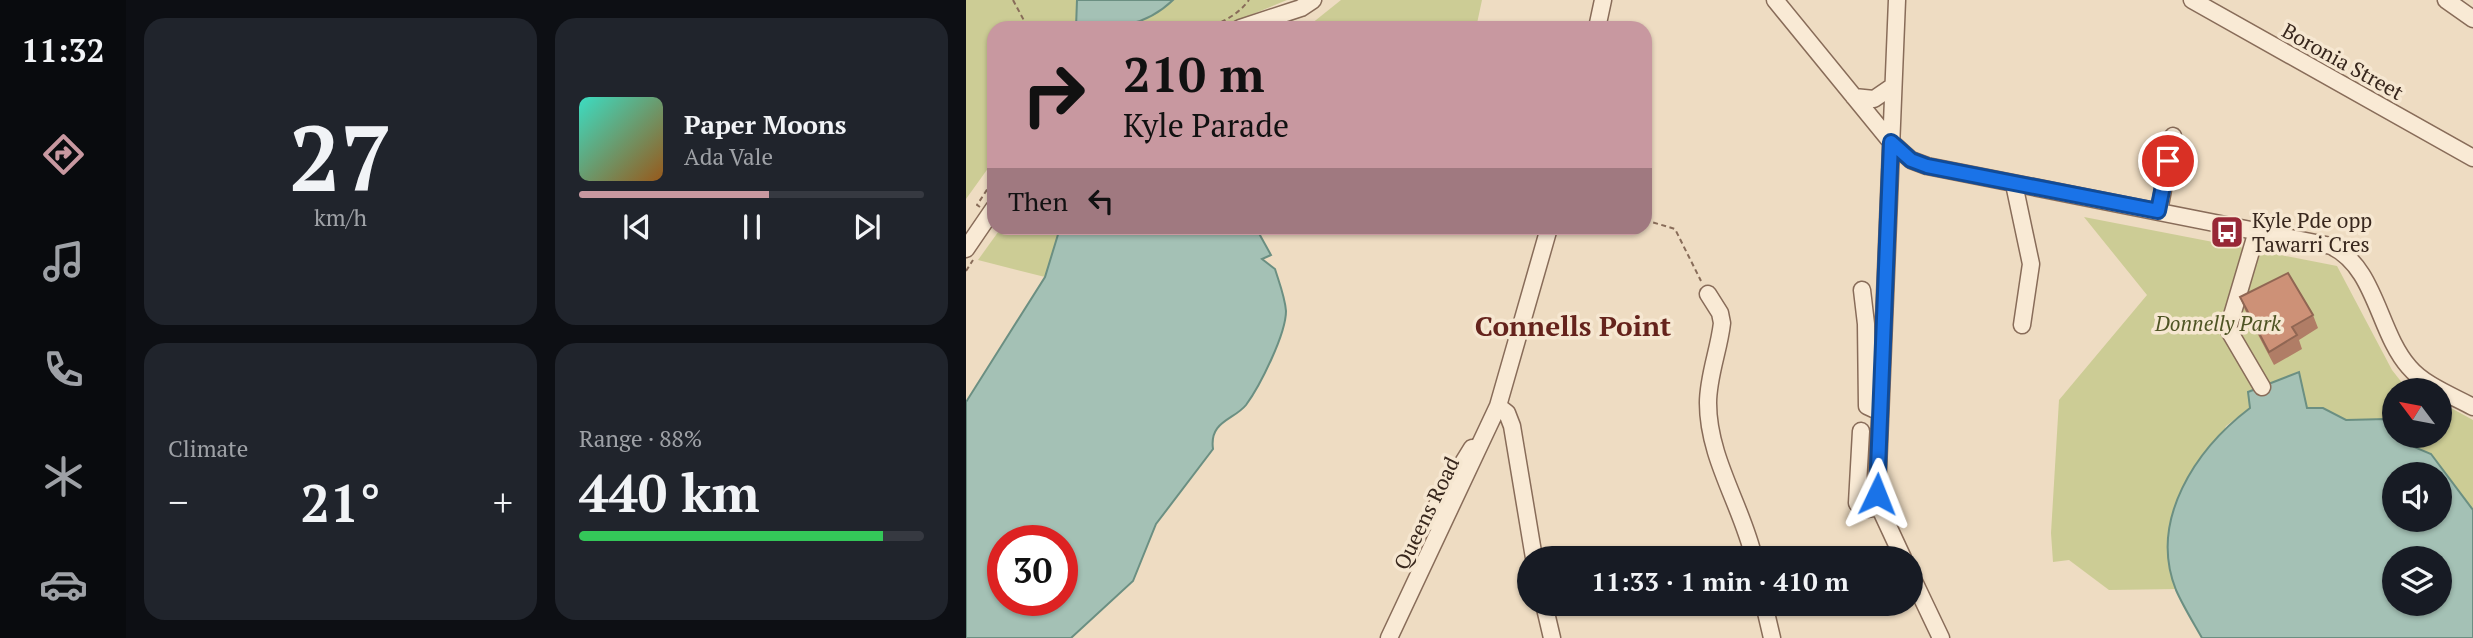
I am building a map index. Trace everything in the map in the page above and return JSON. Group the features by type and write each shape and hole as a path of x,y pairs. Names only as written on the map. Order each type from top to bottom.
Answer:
{"street":[{"path":"1261,21 1301,8 1314,0"},
{"path":"1598,21 1603,0"},
{"path":"1775,0 1891,142 1919,164 2257,230 2342,251 2361,273 2395,348 2410,368 2473,407"},
{"path":"1897,0 1877,494 1898,546"},
{"name":"Boronia Street","path":"2192,0 2473,158"},
{"path":"2446,0 2473,19"},
{"path":"1854,97 1874,99 1893,86"},
{"path":"2158,211 2173,136"},
{"path":"2014,184 2031,264 2022,325"},
{"path":"966,249 987,218"},
{"path":"2257,230 2228,329 2262,387"},
{"name":"Queens Road","path":"1389,638 1498,406 1547,235"},
{"path":"1861,290 1866,324 1867,406 1880,412"},
{"path":"1708,294 1720,313 1722,323 1708,405 1714,444 1747,525 1751,546"},
{"path":"1498,406 1507,413 1512,426 1532,546"},
{"path":"1861,431 1857,503 1862,510 1880,507"},
{"path":"1426,523 1469,451 1474,447 1481,447"},
{"path":"1923,600 1941,638"},
{"path":"1547,616 1552,638"},
{"path":"1767,616 1772,638"}],"path":[{"path":"1013,0 1024,21"},
{"path":"1223,21 1249,0"},
{"path":"1652,222 1675,229 1708,294"}],"green space":[{"path":"966,0 1287,0 1236,21 987,21 987,170 966,199"},
{"path":"1341,0 1482,0 1478,21 1315,21"},
{"name":"Donnelly Park","path":"2084,217 2337,266 2398,378 2382,378 2382,419 2346,420 2323,408 2307,408 2298,372 2248,392 2250,408 2226,426 2168,557 2176,589 2109,590 2069,560 2053,562 2051,533 2059,400 2147,295"},
{"path":"996,235 1058,235 1045,277 978,260"},
{"path":"2452,409 2473,420 2473,510 2452,482 2452,462 2437,462 2431,454 2416,448 2452,448"}],"shaded area":[{"path":"1077,0 1173,0 1140,21 1076,21"},
{"path":"1058,235 1260,235 1271,255 1262,259 1275,269 1284,300 1286,311 1282,333 1258,386 1246,405 1215,432 1213,449 1156,524 1133,581 1071,638 966,638 966,402 1045,277"},
{"path":"2299,372 2307,408 2323,408 2346,420 2382,419 2382,448 2416,448 2431,454 2437,462 2382,462 2382,532 2452,532 2452,482 2473,510 2473,638 2202,638 2176,590 2169,564 2168,538 2173,512 2195,465 2230,425 2250,408 2248,392"}],"building":[{"path":"2288,273 2313,315 2292,327 2297,335 2269,352 2240,297"}],"place":[{"name":"Kyle Pde opp Tawarri Cres","path":"2227,232"}],"district":[{"name":"Connells Point","path":"1573,325"}],"route":[{"path":"1877,494 1891,142 1919,164 2158,211 2168,161"}]}
